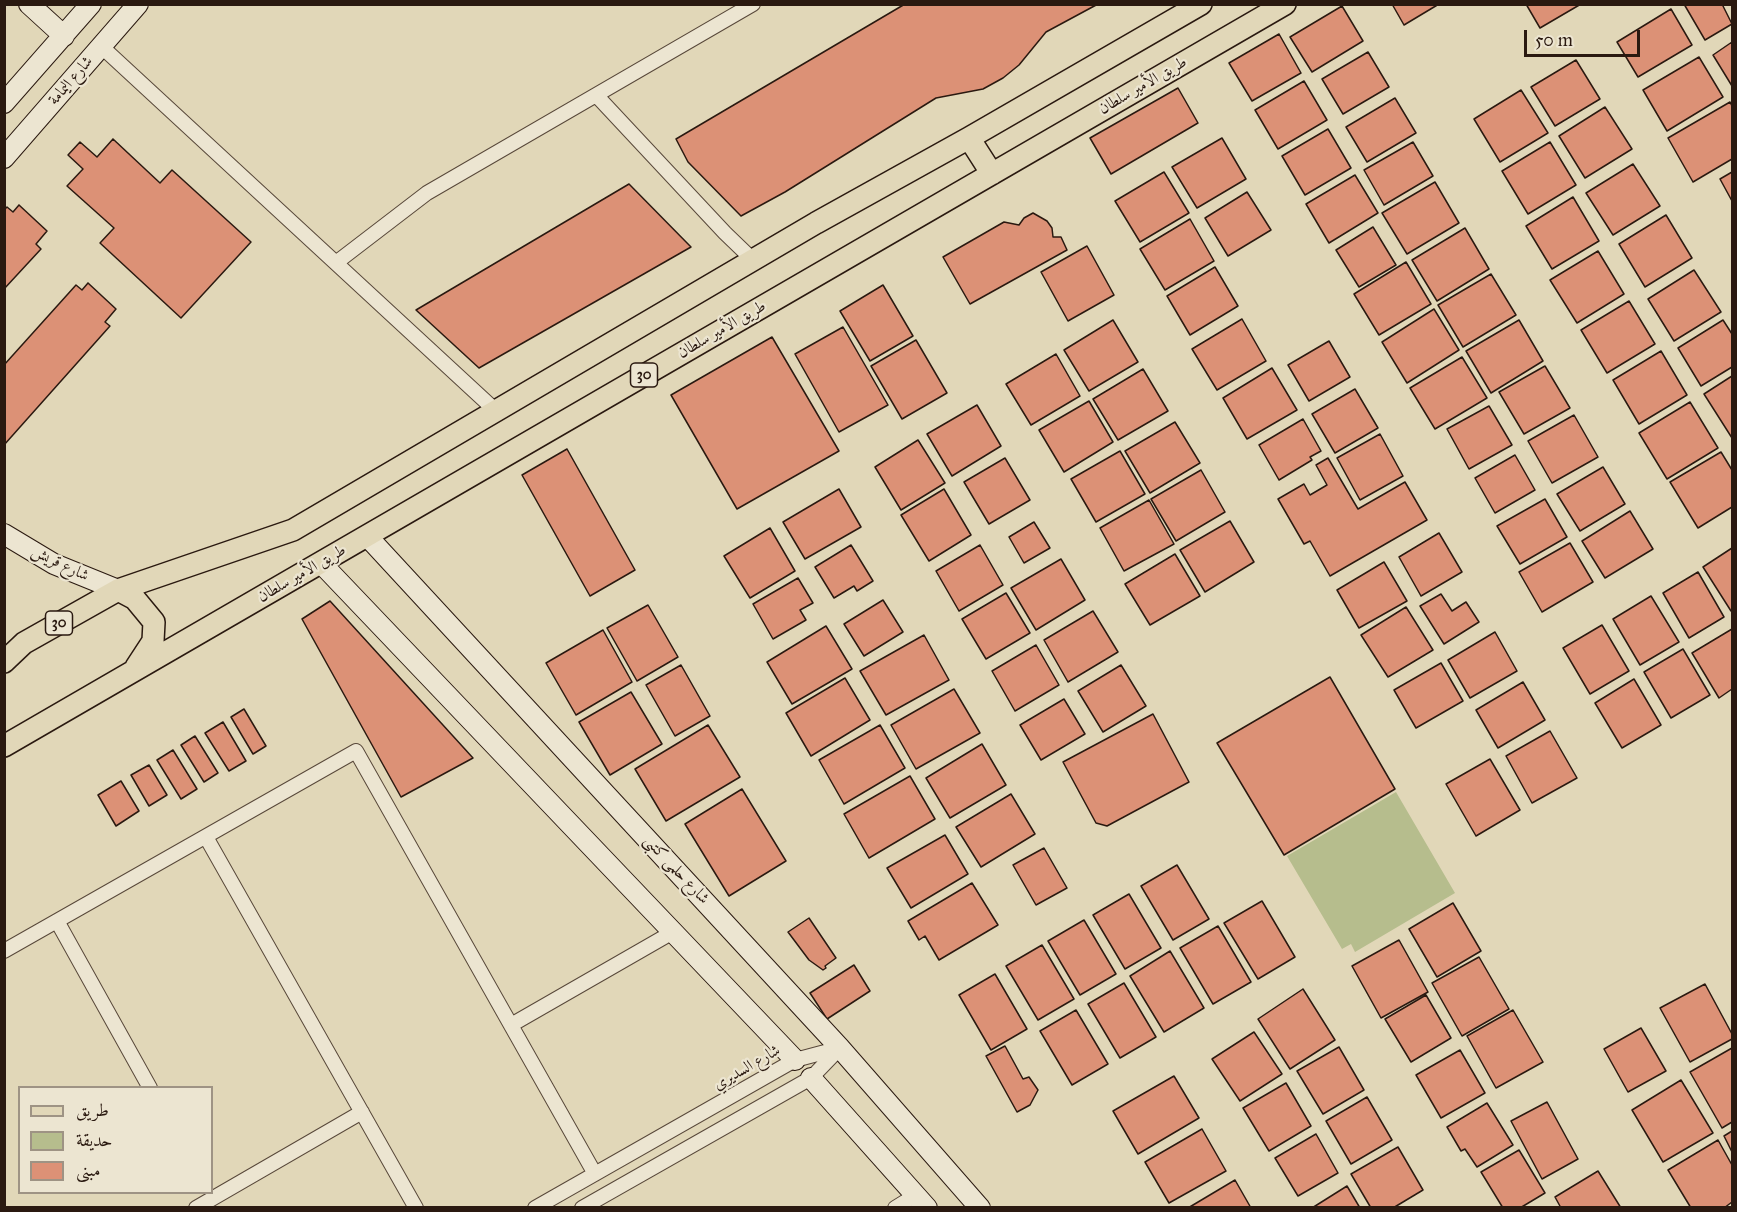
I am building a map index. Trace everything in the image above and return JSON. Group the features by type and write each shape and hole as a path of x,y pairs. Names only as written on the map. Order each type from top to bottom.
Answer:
{"main road":[{"name":"30","path":"4,662 24,643 117,590 292,530 753,260 1201,4"},
{"name":"طريق الأمير سلطان","path":"4,747 1285,4"},
{"path":"969,138 992,174"},
{"path":"117,590 135,599 154,622 153,641 132,672"}],"street":[{"path":"29,4 64,36"},
{"path":"4,103 91,4"},
{"name":"شارع اليمامة","path":"4,158 138,4"},
{"path":"337,262 427,193 753,4"},
{"path":"102,46 496,411"},
{"path":"596,96 753,260"},
{"name":"شارع قريش","path":"4,534 54,564 117,590"},
{"name":"شارع حلمى كتبى","path":"367,536 840,1048 980,1208"},
{"path":"321,563 795,1060 922,1201 895,1208"},
{"path":"4,951 356,751 595,1174"},
{"path":"206,837 416,1208"},
{"path":"57,921 149,1086"},
{"path":"511,1025 673,933"},
{"path":"582,1208 811,1078 840,1048"},
{"name":"شارع السديري","path":"535,1208 795,1060 840,1048"},
{"path":"213,1193 362,1112"},
{"path":"196,1208 210,1195"}],"green space":[{"path":"1396,792 1455,893 1355,952 1351,944 1342,949 1287,856"}],"building":[{"path":"905,4 1098,4 1046,32 1019,65 1003,78 983,89 936,98 785,192 741,216 688,162 676,139"},
{"path":"1392,4 1439,4 1404,25"},
{"path":"1526,4 1581,4 1540,28"},
{"path":"1684,4 1722,4 1732,24 1705,40"},
{"path":"1342,6 1363,41 1312,72 1290,37"},
{"path":"1671,9 1692,45 1638,77 1617,42"},
{"path":"1279,34 1301,73 1252,101 1229,63"},
{"path":"1732,42 1732,86 1713,55"},
{"path":"1368,52 1389,87 1343,114 1322,79"},
{"path":"1699,57 1723,97 1667,131 1643,90"},
{"path":"1576,60 1600,99 1555,126 1531,87"},
{"path":"1304,81 1327,120 1278,149 1255,110"},
{"path":"1178,88 1198,123 1111,174 1090,138"},
{"path":"1521,90 1548,133 1500,162 1474,119"},
{"path":"1395,98 1416,133 1367,162 1346,127"},
{"path":"1730,102 1732,106 1732,159 1693,182 1668,138"},
{"path":"1605,107 1632,149 1585,178 1559,136"},
{"path":"1328,129 1351,168 1305,195 1282,156"},
{"path":"1222,138 1246,179 1197,208 1172,167"},
{"path":"113,139 160,183 172,170 251,242 181,318 100,243 114,228 67,186 83,169 68,155 80,142 97,157"},
{"path":"1413,142 1433,176 1384,205 1364,170"},
{"path":"1550,142 1576,185 1528,214 1502,171"},
{"path":"1633,164 1660,206 1613,235 1586,193"},
{"path":"1164,172 1189,213 1140,242 1115,201"},
{"path":"1732,172 1732,201 1720,179"},
{"path":"1355,175 1378,213 1329,243 1306,204"},
{"path":"1435,182 1459,223 1407,254 1382,213"},
{"path":"629,184 691,247 479,368 416,310"},
{"path":"1247,192 1271,230 1228,256 1205,218"},
{"path":"1573,197 1599,241 1552,269 1526,226"},
{"path":"19,205 47,231 36,244 41,249 4,289 4,210 7,207 13,212"},
{"path":"1033,213 1047,221 1052,228 1053,237 1061,237 1067,250 970,304 943,257 1004,222 1019,225 1024,218"},
{"path":"1666,215 1692,258 1645,287 1619,244"},
{"path":"1190,219 1214,261 1165,290 1140,249"},
{"path":"1373,227 1396,265 1359,287 1336,250"},
{"path":"1465,228 1489,269 1437,301 1412,260"},
{"path":"1087,246 1114,295 1068,321 1041,272"},
{"path":"1598,251 1624,294 1577,323 1550,280"},
{"path":"1406,262 1431,304 1379,335 1354,294"},
{"path":"1215,267 1238,306 1190,335 1167,296"},
{"path":"1694,270 1721,312 1674,341 1648,299"},
{"path":"1491,274 1516,315 1463,347 1438,305"},
{"path":"88,283 116,309 105,322 110,326 4,445 4,365 76,285 82,290"},
{"path":"883,285 913,336 870,361 840,311"},
{"path":"1629,301 1655,344 1607,373 1581,330"},
{"path":"1434,309 1459,350 1407,383 1382,342"},
{"path":"1242,319 1266,361 1217,390 1192,349"},
{"path":"1113,320 1138,362 1089,391 1064,350"},
{"path":"1519,320 1543,361 1491,393 1466,351"},
{"path":"1723,320 1732,334 1732,367 1701,386 1678,348"},
{"path":"843,327 888,405 839,432 795,354"},
{"path":"772,337 839,451 737,509 671,395"},
{"path":"916,340 947,393 902,419 871,366"},
{"path":"1329,341 1350,377 1309,401 1288,365"},
{"path":"1661,351 1687,395 1639,424 1613,380"},
{"path":"1056,354 1080,396 1031,425 1006,384"},
{"path":"1462,357 1487,398 1435,429 1410,388"},
{"path":"1545,366 1570,408 1524,434 1499,392"},
{"path":"1272,368 1297,410 1247,439 1223,398"},
{"path":"1143,369 1168,411 1118,440 1093,399"},
{"path":"1732,376 1732,438 1704,394"},
{"path":"1355,389 1378,428 1335,453 1312,414"},
{"path":"1089,401 1113,442 1064,472 1039,430"},
{"path":"1690,402 1718,448 1667,479 1639,433"},
{"path":"977,405 1001,446 952,476 927,434"},
{"path":"1489,406 1512,445 1469,469 1447,429"},
{"path":"1574,415 1598,457 1552,483 1528,441"},
{"path":"1303,419 1321,451 1310,457 1312,460 1279,480 1259,445"},
{"path":"1175,422 1200,463 1150,493 1125,451"},
{"path":"1380,434 1403,476 1360,500 1337,458"},
{"path":"918,440 945,483 901,510 875,467"},
{"path":"567,449 635,570 590,596 522,475"},
{"path":"1120,451 1145,494 1096,522 1071,479"},
{"path":"1721,452 1732,470 1732,507 1698,528 1670,482"},
{"path":"1515,455 1535,490 1495,513 1475,478"},
{"path":"1005,458 1030,500 989,524 964,482"},
{"path":"1328,458 1358,509 1405,482 1427,520 1330,576 1310,541 1304,544 1278,499 1304,484 1310,495 1327,485 1316,465"},
{"path":"1603,467 1625,504 1580,531 1557,494"},
{"path":"1201,470 1225,512 1176,541 1151,499"},
{"path":"839,489 861,527 805,559 783,522"},
{"path":"944,489 971,535 929,561 901,515"},
{"path":"1545,499 1567,537 1520,564 1497,526"},
{"path":"1149,500 1174,544 1124,571 1100,528"},
{"path":"1630,511 1653,549 1605,578 1582,541"},
{"path":"1230,521 1254,562 1205,592 1180,550"},
{"path":"1034,522 1050,548 1024,563 1009,537"},
{"path":"770,528 795,571 750,598 724,556"},
{"path":"1439,533 1462,572 1421,596 1399,557"},
{"path":"1570,543 1593,582 1542,612 1519,572"},
{"path":"851,545 873,581 857,591 854,586 834,598 815,567"},
{"path":"980,545 1003,585 959,611 936,571"},
{"path":"1732,548 1732,610 1731,611 1703,567"},
{"path":"1175,554 1200,596 1150,625 1125,584"},
{"path":"1061,559 1085,600 1036,630 1011,588"},
{"path":"1384,562 1407,601 1359,628 1337,590"},
{"path":"1698,572 1724,617 1689,638 1663,593"},
{"path":"798,578 813,603 800,610 806,620 773,639 753,604"},
{"path":"1006,593 1030,633 986,659 962,619"},
{"path":"1441,594 1452,611 1466,602 1479,622 1444,644 1420,606"},
{"path":"1651,596 1679,642 1640,665 1613,619"},
{"path":"883,600 903,632 864,656 844,624"},
{"path":"330,601 473,758 401,797 302,619"},
{"path":"648,605 678,657 637,681 607,628"},
{"path":"1406,607 1433,650 1388,677 1361,635"},
{"path":"1093,611 1118,652 1068,682 1044,640"},
{"path":"1602,625 1629,671 1590,694 1563,648"},
{"path":"826,626 852,669 792,704 767,662"},
{"path":"1732,629 1732,689 1719,698 1692,653"},
{"path":"603,630 632,682 576,715 546,663"},
{"path":"1495,632 1517,671 1470,698 1448,660"},
{"path":"924,635 949,680 886,715 860,671"},
{"path":"1036,645 1059,685 1015,711 992,671"},
{"path":"1683,649 1710,695 1671,718 1644,672"},
{"path":"1441,663 1463,701 1416,728 1394,690"},
{"path":"681,665 710,716 675,736 646,685"},
{"path":"1121,665 1146,706 1103,732 1078,691"},
{"path":"1330,677 1395,789 1284,855 1217,743"},
{"path":"845,678 870,720 811,756 786,713"},
{"path":"1634,679 1661,725 1622,748 1595,703"},
{"path":"1523,682 1545,720 1498,748 1476,710"},
{"path":"954,689 980,733 916,769 891,725"},
{"path":"631,692 662,744 610,775 579,722"},
{"path":"1064,699 1085,734 1041,760 1020,725"},
{"path":"244,709 266,746 253,754 231,717"},
{"path":"1153,714 1189,782 1107,826 1096,823 1063,762"},
{"path":"223,722 246,761 229,771 205,733"},
{"path":"708,725 740,777 666,821 635,769"},
{"path":"880,725 905,768 844,804 819,760"},
{"path":"1550,731 1577,778 1532,803 1506,756"},
{"path":"195,736 218,773 204,782 181,745"},
{"path":"982,744 1006,785 950,818 926,778"},
{"path":"173,750 197,789 181,799 157,760"},
{"path":"1490,759 1520,810 1476,836 1446,784"},
{"path":"149,765 167,795 149,806 131,775"},
{"path":"910,776 935,819 869,858 844,814"},
{"path":"121,781 139,811 116,826 98,795"},
{"path":"742,789 786,861 729,896 685,824"},
{"path":"1011,794 1035,834 981,867 956,827"},
{"path":"945,835 968,874 911,908 887,868"},
{"path":"1044,848 1067,888 1036,905 1013,865"},
{"path":"1177,865 1209,919 1173,940 1141,886"},
{"path":"972,883 998,925 939,960 925,936 919,940 908,921"},
{"path":"1129,894 1161,948 1125,969 1093,915"},
{"path":"1262,901 1295,957 1258,979 1224,923"},
{"path":"1453,903 1481,951 1437,977 1409,929"},
{"path":"809,918 836,958 823,970 809,960 788,932"},
{"path":"1084,920 1116,974 1080,995 1048,941"},
{"path":"1218,926 1251,982 1213,1004 1180,948"},
{"path":"1399,940 1428,992 1381,1018 1352,966"},
{"path":"1042,945 1074,999 1038,1020 1006,966"},
{"path":"1170,951 1204,1008 1164,1032 1130,976"},
{"path":"1479,957 1509,1009 1462,1036 1432,983"},
{"path":"854,965 870,991 827,1019 810,993"},
{"path":"995,974 1027,1029 991,1050 959,995"},
{"path":"1124,983 1156,1037 1120,1058 1088,1004"},
{"path":"1705,984 1732,1034 1732,1039 1690,1062 1660,1008"},
{"path":"1303,989 1335,1040 1290,1069 1258,1019"},
{"path":"1426,995 1451,1038 1411,1062 1385,1019"},
{"path":"1076,1010 1108,1064 1072,1085 1040,1031"},
{"path":"1513,1010 1543,1062 1496,1088 1467,1036"},
{"path":"1641,1028 1666,1071 1628,1092 1604,1049"},
{"path":"1254,1032 1282,1074 1240,1101 1212,1059"},
{"path":"1005,1046 1023,1079 1029,1077 1038,1090 1030,1105 1017,1112 986,1056"},
{"path":"1339,1047 1364,1090 1323,1114 1297,1071"},
{"path":"1732,1048 1732,1122 1722,1128 1690,1072"},
{"path":"1460,1050 1485,1093 1441,1118 1416,1075"},
{"path":"1174,1076 1199,1118 1138,1154 1113,1111"},
{"path":"1681,1080 1713,1133 1663,1162 1632,1110"},
{"path":"1286,1083 1311,1126 1269,1151 1243,1108"},
{"path":"1367,1097 1392,1140 1351,1164 1326,1121"},
{"path":"1547,1102 1578,1159 1542,1179 1511,1121"},
{"path":"1487,1103 1513,1145 1477,1167 1465,1149 1461,1151 1447,1127"},
{"path":"1202,1129 1226,1171 1169,1203 1145,1162"},
{"path":"1732,1131 1732,1152 1724,1136"},
{"path":"1316,1134 1338,1173 1298,1196 1275,1158"},
{"path":"1718,1140 1732,1165 1732,1202 1724,1208 1691,1208 1668,1170"},
{"path":"1398,1147 1423,1190 1393,1208 1371,1208 1351,1174"},
{"path":"1519,1150 1545,1193 1520,1208 1503,1208 1481,1172"},
{"path":"1598,1171 1621,1208 1561,1208 1555,1197"},
{"path":"1235,1180 1251,1208 1188,1208"},
{"path":"1347,1186 1360,1208 1312,1208"}]}
